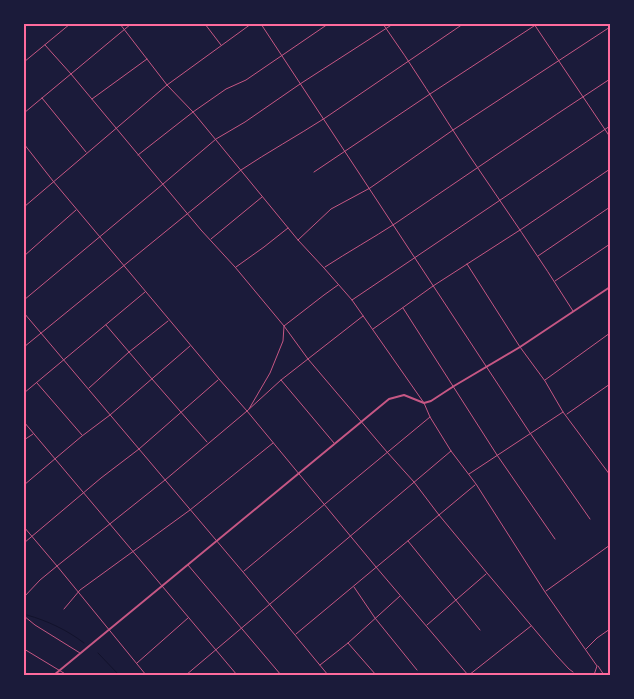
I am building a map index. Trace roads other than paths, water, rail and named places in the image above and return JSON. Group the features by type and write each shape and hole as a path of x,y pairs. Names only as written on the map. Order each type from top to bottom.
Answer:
{"street":[{"path":"24,62 70,24"},
{"path":"120,24 167,85 194,112 298,240 352,300 424,403 430,417 476,484 545,592 604,675"},
{"path":"24,113 131,24"},
{"path":"205,24 222,45"},
{"path":"24,206 167,85 251,24"},
{"path":"261,24 530,433 590,519"},
{"path":"138,155 226,89 246,80 328,24"},
{"path":"383,24 538,256 573,312"},
{"path":"24,300 216,138 245,122 393,24"},
{"path":"24,346 241,170 324,119 464,24"},
{"path":"314,172 536,24 610,137"},
{"path":"298,240 331,209 370,188 453,130 610,27"},
{"path":"45,45 235,267 284,326 308,359 414,482 531,626 573,672 571,675"},
{"path":"92,98 147,58"},
{"path":"324,268 610,79"},
{"path":"42,98 87,153"},
{"path":"352,300 610,126"},
{"path":"24,144 53,182 190,346 247,411 468,675 531,626"},
{"path":"372,329 467,263 520,230 610,169"},
{"path":"211,240 262,197"},
{"path":"538,256 610,207"},
{"path":"24,256 76,209"},
{"path":"235,267 288,228"},
{"path":"554,281 610,244"},
{"path":"467,263 563,412 610,475"},
{"path":"247,411 270,373 283,341 284,326 338,284"},
{"path":"54,675 298,472 389,399 404,395 424,403 431,401 520,347 610,287"},
{"path":"24,393 146,292"},
{"path":"402,307 497,455 555,539"},
{"path":"24,312 328,675"},
{"path":"24,597 40,580 165,480 281,380 363,316"},
{"path":"88,388 128,352 169,320"},
{"path":"106,325 208,443"},
{"path":"544,381 610,332"},
{"path":"24,485 110,415 190,346"},
{"path":"24,543 139,449 219,380"},
{"path":"281,380 334,443"},
{"path":"36,383 82,436"},
{"path":"566,415 610,384"},
{"path":"469,474 563,412"},
{"path":"243,572 430,417"},
{"path":"24,422 237,675"},
{"path":"24,440 34,434"},
{"path":"64,609 78,592 190,510 273,443"},
{"path":"186,675 452,451"},
{"path":"295,635 476,484"},
{"path":"24,527 146,675"},
{"path":"407,540 480,630"},
{"path":"545,592 610,545"},
{"path":"188,565 281,675"},
{"path":"426,626 487,573"},
{"path":"353,586 375,618 417,670"},
{"path":"320,665 401,596"},
{"path":"24,616 80,653"},
{"path":"137,663 189,618"},
{"path":"585,649 610,629"},
{"path":"348,643 376,675"},
{"path":"24,649 67,675"},
{"path":"594,675 597,666"}],"waterway":[{"path":"27,615 57,626 84,643"},
{"path":"98,653 119,675"}]}
